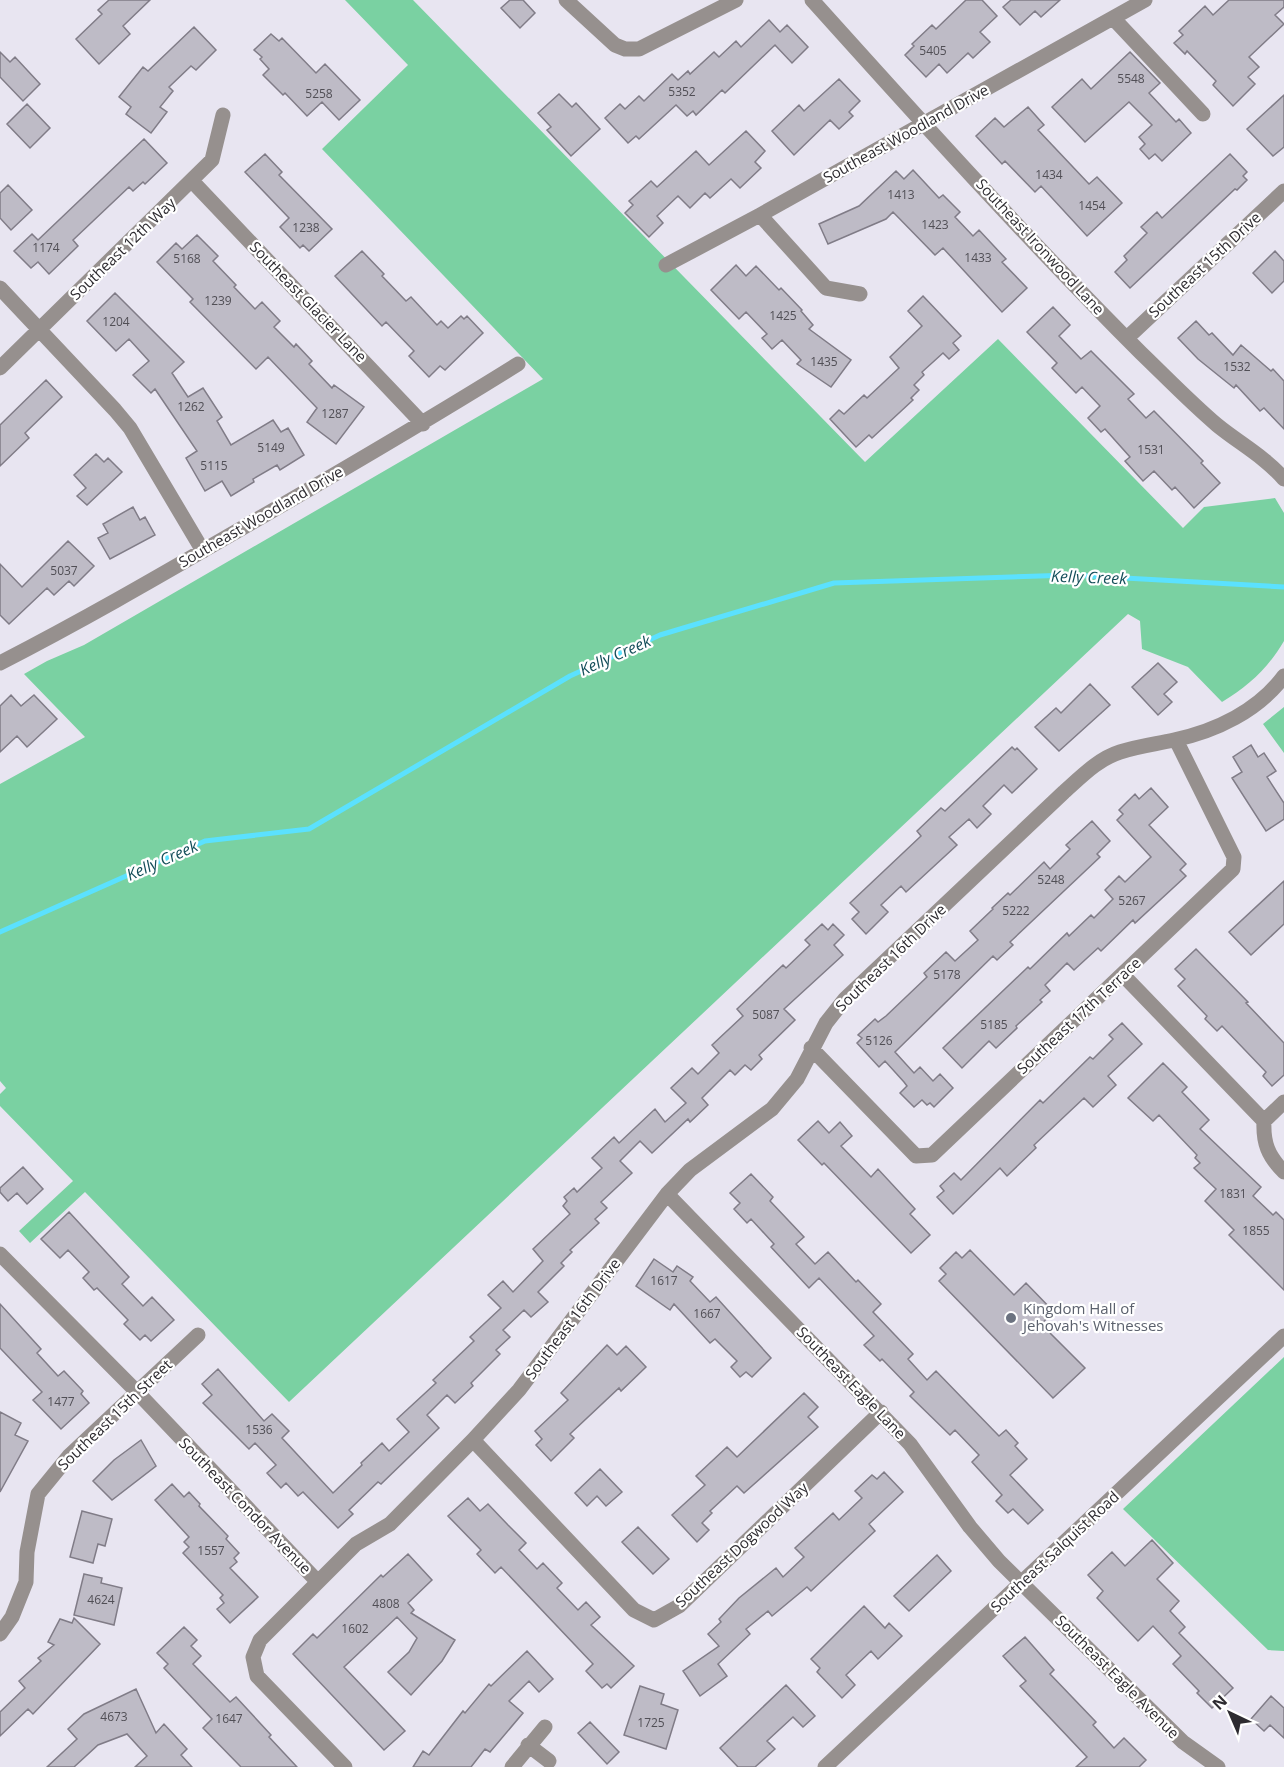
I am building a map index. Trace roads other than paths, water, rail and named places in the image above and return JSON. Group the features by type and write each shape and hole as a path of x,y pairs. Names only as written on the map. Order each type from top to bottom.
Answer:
{"street":[{"path":"566,0 615,45 625,49 639,49 736,0"},
{"name":"Southeast Ironwood Lane","path":"812,0 923,124 1126,338 1189,400 1262,458 1284,479"},
{"name":"Southeast Woodland Drive","path":"666,266 1145,0"},
{"path":"1113,18 1203,114"},
{"name":"Southeast 12th Way","path":"0,368 212,160 223,115"},
{"name":"Southeast Glacier Lane","path":"192,182 423,424"},
{"name":"Southeast 15th Drive","path":"1126,338 1281,199"},
{"path":"760,215 826,288 860,294"},
{"path":"0,288 130,428 203,551"},
{"name":"Southeast Woodland Drive","path":"0,663 72,626 203,551 423,424 518,364"},
{"name":"Southeast 16th Drive","path":"317,1581 356,1544 390,1524 519,1390 667,1194 690,1170 772,1109 797,1079 811,1048 826,1023 845,999 1091,768 1118,752 1176,740 1223,724 1250,710 1275,688 1284,676"},
{"name":"Southeast 17th Terrace","path":"811,1048 916,1156 932,1155 1229,874 1234,864 1234,857 1176,740"},
{"path":"1124,975 1264,1120"},
{"path":"1284,1102 1264,1120 1263,1137 1268,1152 1284,1172"},
{"name":"Southeast Eagle Lane","path":"667,1194 881,1412 910,1444 970,1527 1021,1583"},
{"name":"Southeast Condor Avenue","path":"0,1254 138,1393 317,1581 260,1640 253,1657 257,1676 345,1767"},
{"name":"Southeast 15th Street","path":"0,1634 12,1617 26,1582 27,1552 38,1494 69,1456 198,1335"},
{"name":"Southeast Salquist Road","path":"825,1767 1284,1336"},
{"name":"Southeast Dogwood Way","path":"473,1440 634,1610 654,1620 679,1606 881,1412"},
{"name":"Southeast Eagle Avenue","path":"1021,1583 1183,1742 1218,1767"},
{"path":"512,1767 545,1727"},
{"path":"528,1745 549,1761"}],"waterway":[{"name":"Kelly Creek","path":"0,932 205,841 309,829 570,676 660,635 834,583 1071,575 1284,587"}],"place":[{"name":"Kingdom Hall of Jehovah's Witnesses","path":"1011,1318"}]}
